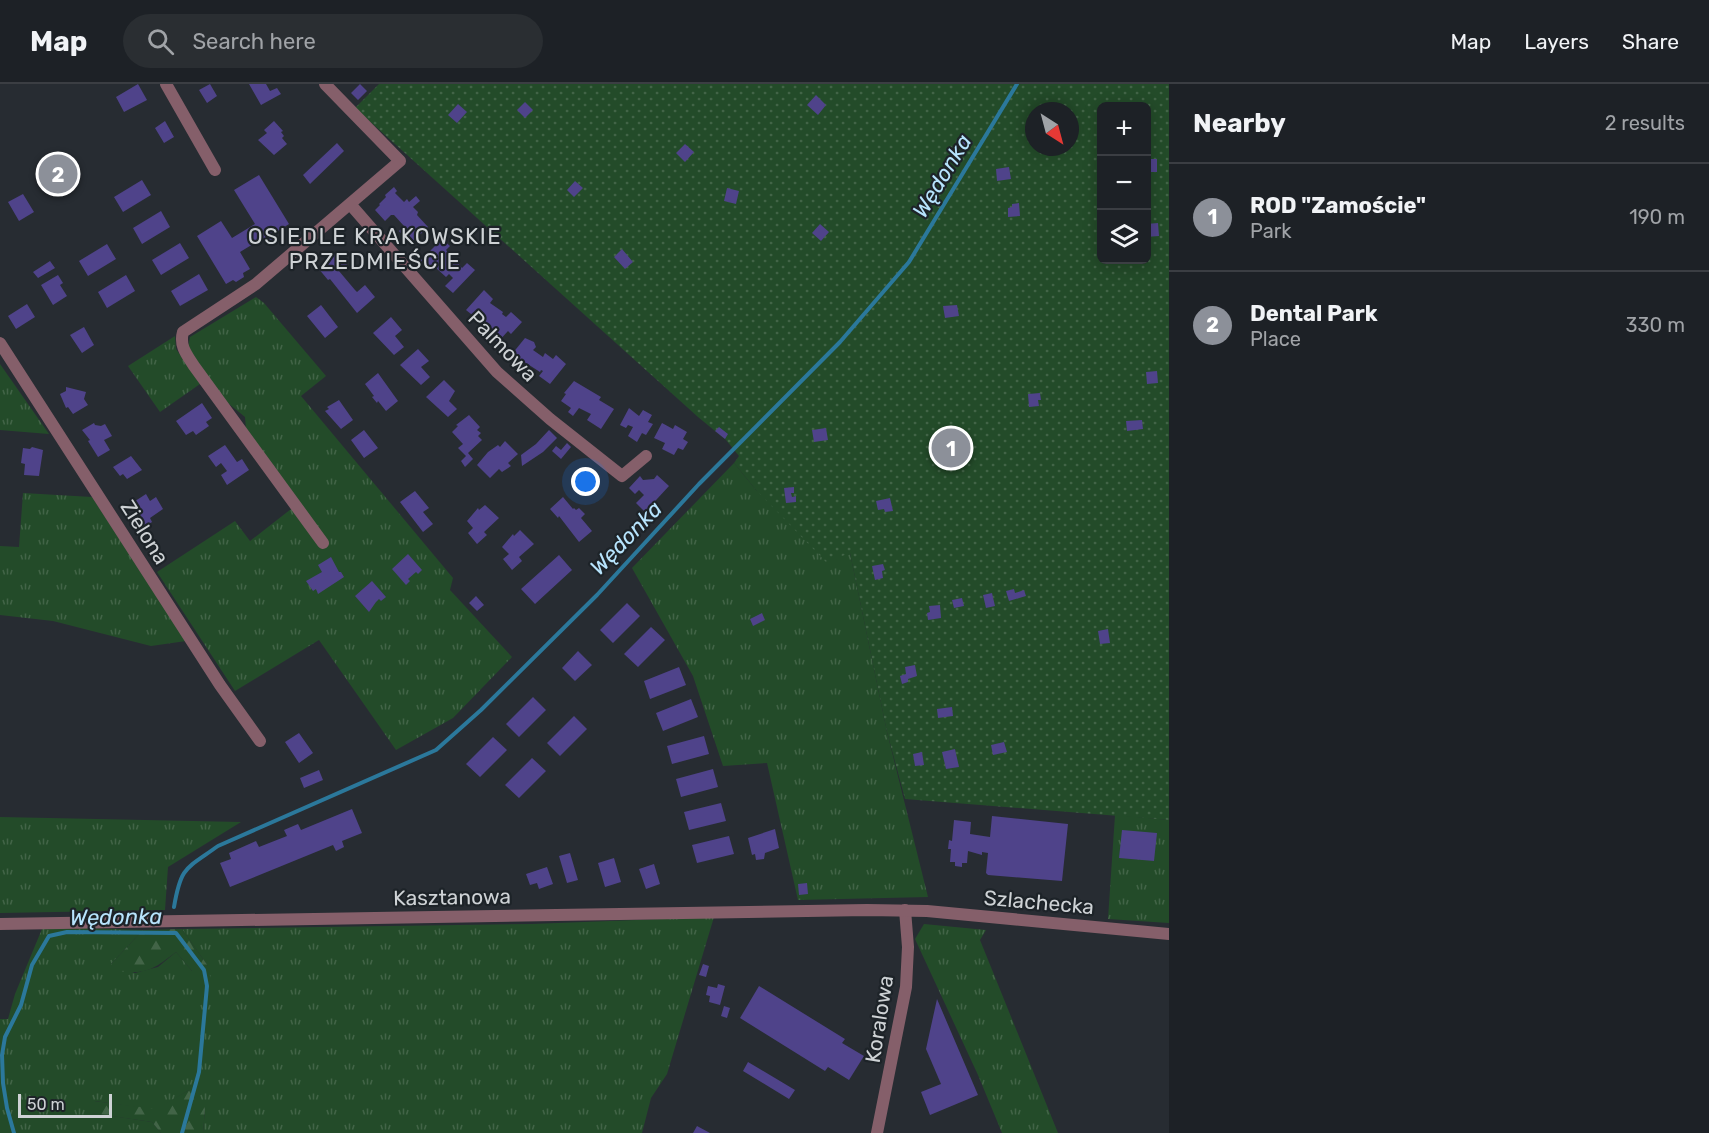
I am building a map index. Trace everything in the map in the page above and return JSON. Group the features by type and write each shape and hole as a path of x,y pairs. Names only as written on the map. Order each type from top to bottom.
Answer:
{"street":[{"path":"166,84 215,170"},
{"path":"323,543 194,366 182,347 181,339 183,332 256,284 400,161 325,84"},
{"name":"Palmowa","path":"350,204 497,372 550,419 622,476 646,456"},
{"name":"Zielona","path":"0,343 220,685 260,741"},
{"name":"Kasztanowa","path":"0,924 904,910"},
{"name":"Szlachecka","path":"904,910 1169,934"},
{"name":"Koralowa","path":"877,1133 906,987 908,946 904,910"}],"green space":[{"path":"379,84 1169,84 1169,820 905,799 887,732 850,553 826,562 756,490 734,463 739,456 726,440 355,108"},
{"path":"256,297 264,303 326,376 301,396 453,578 450,590 512,657 453,718 396,750 319,640 235,691 157,572 235,521 250,541 300,502 246,429 245,417 218,395 188,347 190,337"},
{"path":"175,336 176,349 200,384 160,412 128,366"},
{"path":"0,364 49,434 0,430"},
{"path":"734,463 756,490 850,553 887,732 928,897 798,900 767,763 723,766 693,676 632,568"},
{"path":"23,493 92,497 186,641 151,646 53,621 0,615 0,546 19,547"},
{"path":"1115,815 1169,820 1169,923 1108,919"},
{"path":"0,817 241,822 168,867 165,910 0,913"},
{"path":"714,917 667,1074 651,1098 642,1133 203,1133 205,1109 189,1090 156,1110 95,1101 92,1113 152,1122 161,1133 0,1133 0,1019 8,1019 15,994 42,929 143,930 111,964 135,973 158,967 176,952 192,971 208,966 182,929 532,924"},
{"path":"924,924 986,930 980,940 1058,1133 1002,1133 978,1075 915,939"},
{"path":"182,929 208,966 212,986 198,988 192,971 176,952 153,968 141,972 113,971 111,964 143,930"},
{"path":"189,1090 198,1091 205,1109 203,1133 161,1133 152,1122 91,1113 94,1101 156,1109"}],"building":[{"path":"138,84 147,100 124,112 116,97"},
{"path":"210,84 217,96 207,103 199,90"},
{"path":"249,84 266,84 270,91 277,88 281,94 261,105"},
{"path":"360,84 367,91 358,100 351,93"},
{"path":"816,95 826,105 818,115 807,105"},
{"path":"525,102 533,110 525,118 517,110"},
{"path":"458,104 467,112 457,123 448,115"},
{"path":"165,121 174,137 164,143 155,128"},
{"path":"274,121 283,131 281,132 284,136 282,138 287,144 274,155 258,140 267,133 264,130"},
{"path":"964,134 973,143 967,150 956,142"},
{"path":"337,143 344,151 310,184 303,175"},
{"path":"685,144 694,152 685,162 676,153"},
{"path":"57,154 76,184 58,195 39,165"},
{"path":"1151,159 1157,159 1157,172 1151,172"},
{"path":"1009,167 1011,179 997,181 996,169"},
{"path":"259,175 289,224 275,233 278,237 267,243 263,238 240,252 250,269 243,273 244,277 236,282 233,280 226,284 197,236 221,221 232,238 255,224 234,190"},
{"path":"142,180 151,195 123,212 114,197"},
{"path":"575,181 583,188 574,197 567,190"},
{"path":"394,187 397,191 395,193 404,202 407,199 409,202 416,196 420,201 413,207 428,227 410,244 399,231 404,226 394,215 385,221 375,210 386,197 385,195"},
{"path":"727,188 739,191 736,204 724,201"},
{"path":"23,194 34,212 19,221 8,202"},
{"path":"1019,203 1020,216 1008,217 1008,208 1012,207 1012,204"},
{"path":"161,211 170,227 142,244 133,228"},
{"path":"1158,223 1159,236 1151,237 1151,224"},
{"path":"820,224 829,232 821,241 812,233"},
{"path":"442,239 450,246 446,250 462,268 467,263 475,270 453,293 445,286 453,278 449,274 446,277 436,268 439,265 435,261 428,269 420,261"},
{"path":"180,243 189,258 161,275 152,260"},
{"path":"107,244 116,259 88,276 79,261"},
{"path":"622,249 633,262 625,269 614,257"},
{"path":"336,253 347,265 339,271 355,290 357,292 365,285 375,297 357,313 330,279 328,280 318,268"},
{"path":"50,261 55,268 38,278 33,272"},
{"path":"199,274 208,290 180,306 171,291"},
{"path":"58,275 63,283 60,285 67,296 53,305 41,285"},
{"path":"126,275 135,291 107,308 98,292"},
{"path":"484,290 493,299 490,303 503,312 502,314 506,317 511,312 522,322 511,334 508,331 498,342 490,335 494,330 490,327 488,330 483,325 485,322 480,318 482,315 476,318 466,310"},
{"path":"27,304 35,317 16,329 8,316"},
{"path":"321,305 338,327 325,338 307,316"},
{"path":"957,305 959,316 945,318 943,306"},
{"path":"391,317 402,330 395,336 404,347 394,355 373,333"},
{"path":"84,327 94,345 82,353 70,335"},
{"path":"525,338 534,342 536,347 533,350 543,357 545,353 553,359 556,355 566,364 550,384 539,376 543,371 540,372 512,354"},
{"path":"418,349 429,361 421,367 430,377 421,385 400,365"},
{"path":"1157,371 1158,383 1147,384 1146,372"},
{"path":"378,373 398,401 386,411 372,397 374,396 365,384"},
{"path":"444,380 455,391 449,401 457,409 448,417 426,397"},
{"path":"574,381 601,397 599,400 614,409 601,429 587,420 591,414 579,408 573,416 568,412 571,408 561,401 566,394 564,393"},
{"path":"66,387 86,392 84,399 88,405 73,414 68,407 66,408 60,394 66,391"},
{"path":"1040,393 1039,406 1029,407 1028,394"},
{"path":"339,400 353,420 341,429 325,411 329,409 327,407"},
{"path":"202,403 212,418 206,422 209,426 196,435 193,431 186,435 176,421"},
{"path":"629,408 639,416 643,410 652,415 648,422 653,424 646,435 642,433 637,442 628,436 633,427 628,425 626,428 620,425"},
{"path":"469,415 480,427 477,430 481,433 478,436 482,440 468,453 473,459 465,467 461,461 466,456 458,448 463,444 452,432 458,426 456,425"},
{"path":"1142,420 1143,429 1127,431 1126,421"},
{"path":"94,423 101,426 105,424 112,436 104,440 110,450 98,457 82,430"},
{"path":"662,423 673,429 675,425 687,432 683,439 688,442 683,450 678,448 674,455 662,449 665,443 654,438"},
{"path":"719,427 728,434 725,439 715,431"},
{"path":"826,428 828,440 814,442 812,430"},
{"path":"364,430 378,448 364,458 351,440"},
{"path":"549,430 557,438 543,452 522,466 521,455"},
{"path":"505,441 518,454 508,463 511,466 502,472 499,469 490,478 477,465 488,452 498,445 500,447"},
{"path":"567,443 571,447 561,459 552,451 556,446 561,450"},
{"path":"225,445 237,462 242,459 249,470 227,485 221,475 227,471 221,463 216,467 208,456"},
{"path":"32,447 43,450 39,476 24,475 25,464 21,463 23,448"},
{"path":"131,456 142,470 127,479 123,474 120,476 113,467"},
{"path":"657,475 669,486 645,512 636,503 644,495 639,490 635,494 629,488 640,476 643,480 654,479"},
{"path":"794,487 794,493 791,493 792,497 796,496 796,502 786,503 784,488"},
{"path":"415,491 429,508 423,512 433,524 423,532 400,502"},
{"path":"146,494 150,501 156,497 163,509 150,518 152,522 143,528 138,520 142,518 137,509 133,511 129,505"},
{"path":"563,497 573,509 579,508 585,514 581,518 592,531 579,542 559,516 558,518 550,509"},
{"path":"890,498 893,511 878,510 876,501"},
{"path":"485,505 499,518 484,532 487,535 477,544 468,533 473,528 467,521 478,508 479,510"},
{"path":"520,530 534,544 519,557 522,561 512,570 503,559 509,554 502,547 513,534 514,536"},
{"path":"408,554 422,570 408,579 410,581 406,585 392,569"},
{"path":"559,555 572,570 535,604 521,589"},
{"path":"331,557 344,577 318,594 316,589 313,591 306,581 322,572 318,565"},
{"path":"883,564 885,570 882,571 883,578 875,580 872,566"},
{"path":"372,581 386,597 381,601 379,599 369,612 355,596"},
{"path":"1014,589 1015,593 1024,590 1026,596 1009,601 1006,591"},
{"path":"992,593 995,606 986,608 983,595"},
{"path":"476,596 484,605 477,611 469,603"},
{"path":"962,598 964,606 954,608 952,600"},
{"path":"627,603 640,616 613,643 600,630"},
{"path":"940,605 941,618 928,620 929,606"},
{"path":"762,613 765,620 753,626 750,619"},
{"path":"651,627 665,640 638,667 624,654"},
{"path":"1108,629 1110,643 1100,644 1098,631"},
{"path":"578,651 592,665 575,681 562,668"},
{"path":"915,665 917,676 902,684 900,676 906,674 905,667"},
{"path":"679,667 686,685 650,699 644,681"},
{"path":"533,697 546,710 519,737 506,724"},
{"path":"691,699 698,717 663,731 656,713"},
{"path":"952,707 953,716 938,718 937,709"},
{"path":"574,716 587,729 560,756 547,743"},
{"path":"299,733 313,753 299,763 285,742"},
{"path":"704,736 709,754 672,764 667,746"},
{"path":"493,737 507,750 480,777 466,764"},
{"path":"1004,742 1007,752 993,755 991,745"},
{"path":"955,749 959,767 946,769 942,752"},
{"path":"922,752 924,765 915,766 913,754"},
{"path":"532,758 546,771 519,798 505,785"},
{"path":"713,769 718,787 681,797 676,779"},
{"path":"319,770 323,780 304,788 300,778"},
{"path":"721,803 726,821 689,830 684,812"},
{"path":"352,809 362,833 342,841 344,847 336,851 333,845 230,887 220,863 231,859 229,853 256,841 259,847 287,836 284,830 298,824 301,830"},
{"path":"992,816 1068,824 1062,881 988,875 986,873 988,853 982,852 982,855 968,851 967,863 962,863 962,867 955,866 955,862 950,862 951,849 948,849 949,840 952,841 954,820 971,822 970,834 990,837"},
{"path":"775,829 779,848 765,853 764,859 756,860 755,854 752,855 748,838"},
{"path":"1122,830 1157,833 1154,861 1119,858"},
{"path":"729,836 734,854 697,863 692,845"},
{"path":"570,853 578,880 567,883 559,856"},
{"path":"614,858 621,882 605,887 598,863"},
{"path":"654,864 660,884 646,889 639,869"},
{"path":"547,867 553,884 539,889 537,883 530,885 526,874"},
{"path":"807,883 808,894 799,895 798,884"},
{"path":"703,964 709,966 706,977 699,975"},
{"path":"718,984 725,986 720,1005 709,1002 710,996 706,995 708,986 717,988"},
{"path":"759,986 845,1039 842,1043 864,1056 849,1080 828,1067 825,1071 740,1018"},
{"path":"937,999 978,1095 930,1115 921,1092 941,1084 926,1049"},
{"path":"724,1006 730,1008 727,1018 721,1016"},
{"path":"748,1062 795,1090 789,1099 743,1071"},
{"path":"697,1126 710,1133 693,1133"}],"waterway":[{"name":"Wędonka","path":"174,907 179,883 187,870 218,846 436,750 481,710 597,595 699,484 840,342 909,262 1017,84"},
{"name":"Wędonka","path":"14,1133 3,1083 2,1055 5,1037 21,1005 32,965 49,936 67,932 176,933 204,970 207,986 199,1072 182,1133"}],"place":[{"name":"Dental Park","path":"58,174"},
{"name":"ROD \"Zamoście\"","path":"951,448"}],"district":[{"name":"OSIEDLE KRAKOWSKIE PRZEDMIEŚCIE","path":"375,248"}]}
